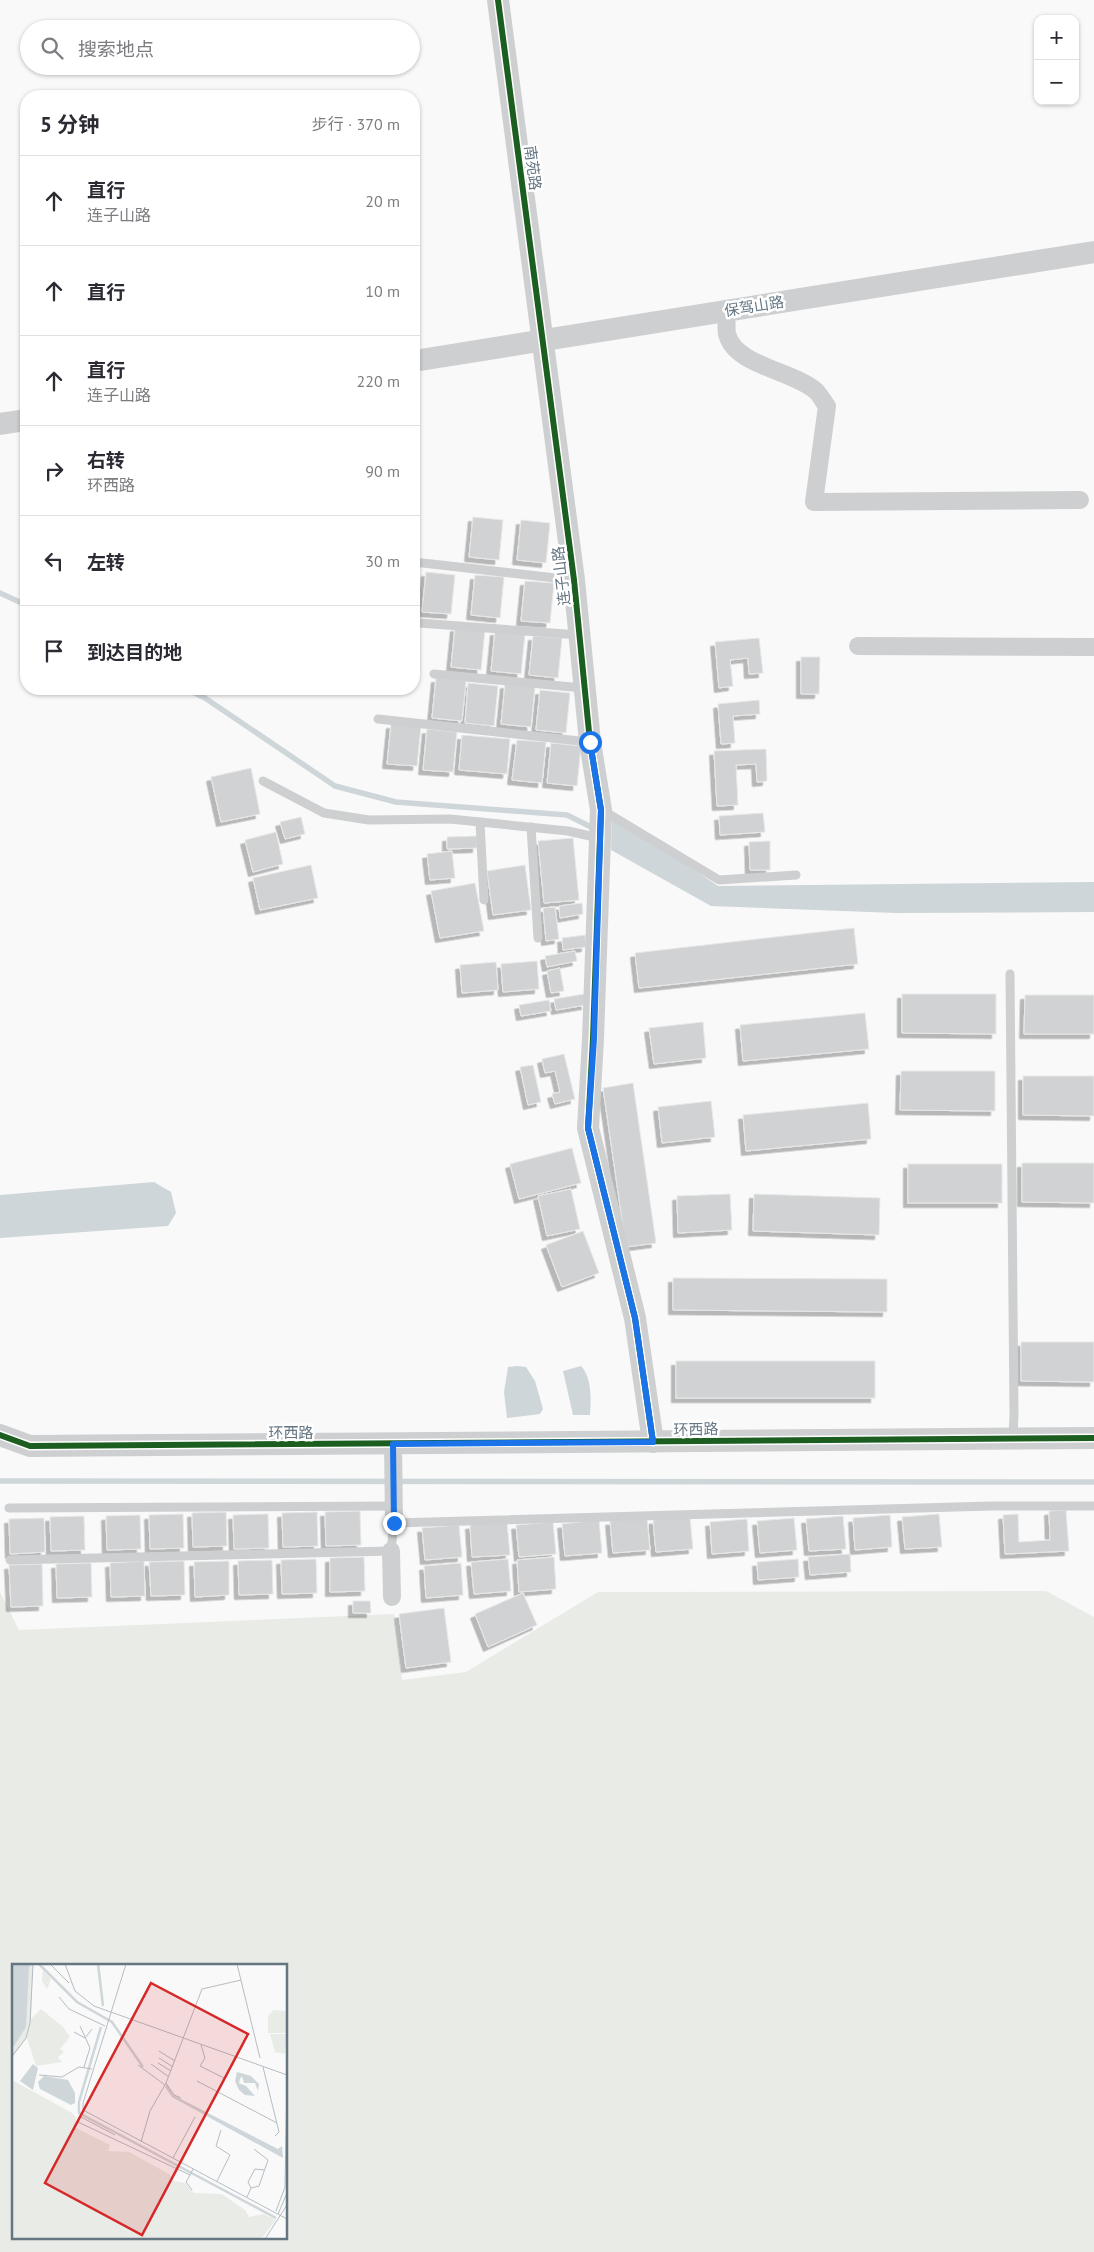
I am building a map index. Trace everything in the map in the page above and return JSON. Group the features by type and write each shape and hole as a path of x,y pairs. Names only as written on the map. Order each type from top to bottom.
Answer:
{"street":[{"name":"南苑路","path":"498,0 542,340"},
{"name":"保驾山路","path":"420,360 1094,252"},
{"path":"726,311 727,334 744,357 790,375 816,391 827,406 814,502 1080,500"},
{"name":"连子山路","path":"542,340 574,580 590,742 601,810 599,838"},
{"path":"0,424 20,421"},
{"path":"858,646 1094,646"},
{"path":"599,838 594,1039 588,1128 635,1318 653,1442"},
{"name":"环西路","path":"0,1435 30,1446 1094,1438"},
{"path":"393,1444 393,1508"},
{"path":"391,1551 392,1597"}],"lane":[{"path":"420,563 574,580"},
{"path":"420,623 580,635"},
{"path":"434,674 585,688"},
{"path":"378,719 590,742"},
{"path":"263,781 324,814 369,820 450,819 568,831 599,838"},
{"path":"601,810 719,880 796,875"},
{"path":"480,822 484,900"},
{"path":"531,827 538,938"},
{"path":"1010,974 1013,1438"},
{"path":"9,1508 1094,1506"},
{"path":"10,1560 391,1551 393,1508"}],"shaded area":[{"path":"612,814 718,886 1094,882 1094,912 896,913 711,906 611,850"},
{"path":"154,1182 171,1192 176,1213 168,1226 0,1238 0,1195"},
{"path":"581,1366 589,1383 590,1415 573,1415 563,1371"},
{"path":"508,1367 526,1367 535,1381 543,1409 540,1414 507,1418 504,1392"},
{"path":"1046,1591 1094,1617 1094,2252 0,2252 0,1592 19,1630 394,1614 402,1680 466,1672 598,1592"}],"building":[{"path":"473,517 503,520 499,560 469,557"},
{"path":"521,520 550,523 546,563 517,560"},
{"path":"426,572 455,575 451,614 422,612"},
{"path":"475,575 504,577 500,618 471,615"},
{"path":"525,581 554,583 550,623 521,621"},
{"path":"455,627 485,630 481,670 451,667"},
{"path":"495,631 525,634 521,674 491,671"},
{"path":"533,636 562,638 558,678 529,675"},
{"path":"759,638 763,673 749,674 748,658 730,660 733,686 719,688 715,642"},
{"path":"801,657 820,657 819,694 801,694"},
{"path":"436,678 466,681 462,721 432,718"},
{"path":"468,683 498,686 494,726 465,723"},
{"path":"505,684 535,687 531,727 501,724"},
{"path":"540,690 570,693 566,733 536,730"},
{"path":"759,700 760,714 733,716 735,743 721,744 718,704"},
{"path":"391,724 421,727 417,766 387,764"},
{"path":"427,729 457,732 453,772 423,770"},
{"path":"462,735 510,739 507,774 459,770"},
{"path":"517,740 546,742 542,783 512,780"},
{"path":"551,743 581,746 577,786 547,783"},
{"path":"766,749 767,781 757,782 756,764 736,765 738,805 717,806 714,751"},
{"path":"251,768 260,814 221,822 211,777"},
{"path":"763,813 765,832 720,835 719,816"},
{"path":"301,817 305,834 285,839 280,822"},
{"path":"276,832 283,864 253,872 245,840"},
{"path":"477,836 477,848 447,849 447,837"},
{"path":"573,838 579,900 544,903 538,841"},
{"path":"770,841 770,870 750,870 749,842"},
{"path":"452,851 455,878 430,880 427,854"},
{"path":"311,865 318,898 260,910 253,878"},
{"path":"525,865 531,910 493,915 487,871"},
{"path":"475,883 484,931 440,938 431,891"},
{"path":"582,903 583,914 560,918 559,906"},
{"path":"555,907 559,939 546,941 543,908"},
{"path":"854,928 858,964 639,988 635,953"},
{"path":"585,935 586,947 563,950 562,938"},
{"path":"575,951 577,961 547,967 545,956"},
{"path":"537,961 539,989 503,992 501,964"},
{"path":"496,962 498,990 462,993 460,965"},
{"path":"560,968 564,991 551,993 547,971"},
{"path":"584,994 586,1005 556,1010 554,999"},
{"path":"902,994 996,994 996,1034 902,1033"},
{"path":"1025,995 1094,995 1094,1034 1024,1034"},
{"path":"549,1000 551,1011 521,1016 519,1005"},
{"path":"865,1013 869,1049 743,1061 740,1025"},
{"path":"703,1022 706,1058 654,1064 649,1028"},
{"path":"564,1054 575,1099 555,1104 552,1094 560,1092 555,1071 545,1073 542,1059"},
{"path":"533,1065 541,1102 528,1105 520,1067"},
{"path":"901,1071 995,1071 995,1111 900,1110"},
{"path":"1023,1076 1094,1076 1094,1116 1023,1115"},
{"path":"633,1083 656,1243 626,1247 603,1088"},
{"path":"711,1101 715,1137 662,1143 658,1107"},
{"path":"868,1103 871,1139 746,1151 743,1115"},
{"path":"572,1148 581,1183 519,1199 510,1164"},
{"path":"1022,1163 1094,1163 1094,1203 1022,1202"},
{"path":"908,1164 1002,1164 1002,1203 908,1203"},
{"path":"571,1189 580,1229 547,1236 538,1196"},
{"path":"730,1194 732,1230 678,1233 677,1196"},
{"path":"754,1194 880,1198 879,1235 753,1231"},
{"path":"583,1231 599,1273 562,1287 546,1245"},
{"path":"673,1278 887,1279 887,1312 673,1310"},
{"path":"1021,1342 1094,1342 1094,1382 1021,1381"},
{"path":"676,1361 875,1361 875,1398 676,1398"},
{"path":"1066,1510 1069,1551 1005,1554 1003,1515 1018,1514 1019,1542 1050,1540 1049,1511"},
{"path":"360,1511 361,1545 326,1546 325,1512"},
{"path":"226,1512 227,1546 193,1547 192,1513"},
{"path":"317,1512 318,1546 283,1547 282,1513"},
{"path":"183,1514 184,1548 150,1549 149,1515"},
{"path":"268,1514 269,1548 234,1549 233,1515"},
{"path":"939,1514 942,1547 905,1549 902,1517"},
{"path":"140,1515 141,1549 107,1550 106,1516"},
{"path":"890,1515 892,1547 855,1550 853,1518"},
{"path":"84,1516 85,1550 51,1551 50,1517"},
{"path":"843,1516 846,1549 809,1551 806,1519"},
{"path":"690,1517 693,1549 656,1552 653,1520"},
{"path":"44,1518 45,1552 10,1554 9,1519"},
{"path":"647,1518 650,1550 613,1553 610,1521"},
{"path":"794,1518 797,1550 760,1553 757,1521"},
{"path":"747,1519 749,1551 712,1554 710,1522"},
{"path":"599,1520 602,1553 565,1556 562,1524"},
{"path":"507,1522 510,1555 472,1557 470,1525"},
{"path":"553,1522 556,1554 519,1557 516,1525"},
{"path":"459,1525 462,1557 425,1560 422,1528"},
{"path":"850,1554 851,1572 810,1575 808,1557"},
{"path":"364,1557 365,1591 330,1592 330,1558"},
{"path":"554,1557 556,1589 519,1592 517,1560"},
{"path":"316,1559 317,1593 282,1594 281,1560"},
{"path":"508,1559 511,1591 474,1594 471,1562"},
{"path":"798,1559 799,1577 758,1580 757,1562"},
{"path":"272,1560 273,1594 239,1595 238,1561"},
{"path":"144,1561 145,1596 111,1597 110,1563"},
{"path":"184,1561 185,1595 151,1596 149,1562"},
{"path":"229,1561 229,1595 195,1597 194,1562"},
{"path":"91,1563 92,1597 57,1598 56,1564"},
{"path":"461,1563 463,1595 426,1598 424,1566"},
{"path":"42,1564 43,1606 11,1607 9,1565"},
{"path":"523,1593 537,1625 488,1647 475,1614"},
{"path":"353,1601 370,1601 371,1613 353,1613"},
{"path":"444,1608 451,1662 406,1668 399,1614"}],"waterway":[{"path":"0,593 20,602"},
{"path":"199,695 335,786 396,802 567,815 595,829"},
{"path":"0,1481 1094,1482"}],"cycle path":[{"path":"498,0 574,580 590,742 601,810 588,1128 635,1318 653,1442"},
{"path":"0,1435 30,1446 1094,1438"}],"route":[{"path":"394,1523 393,1444 653,1442 635,1318 588,1128 594,1039 601,810 590,742"}]}
